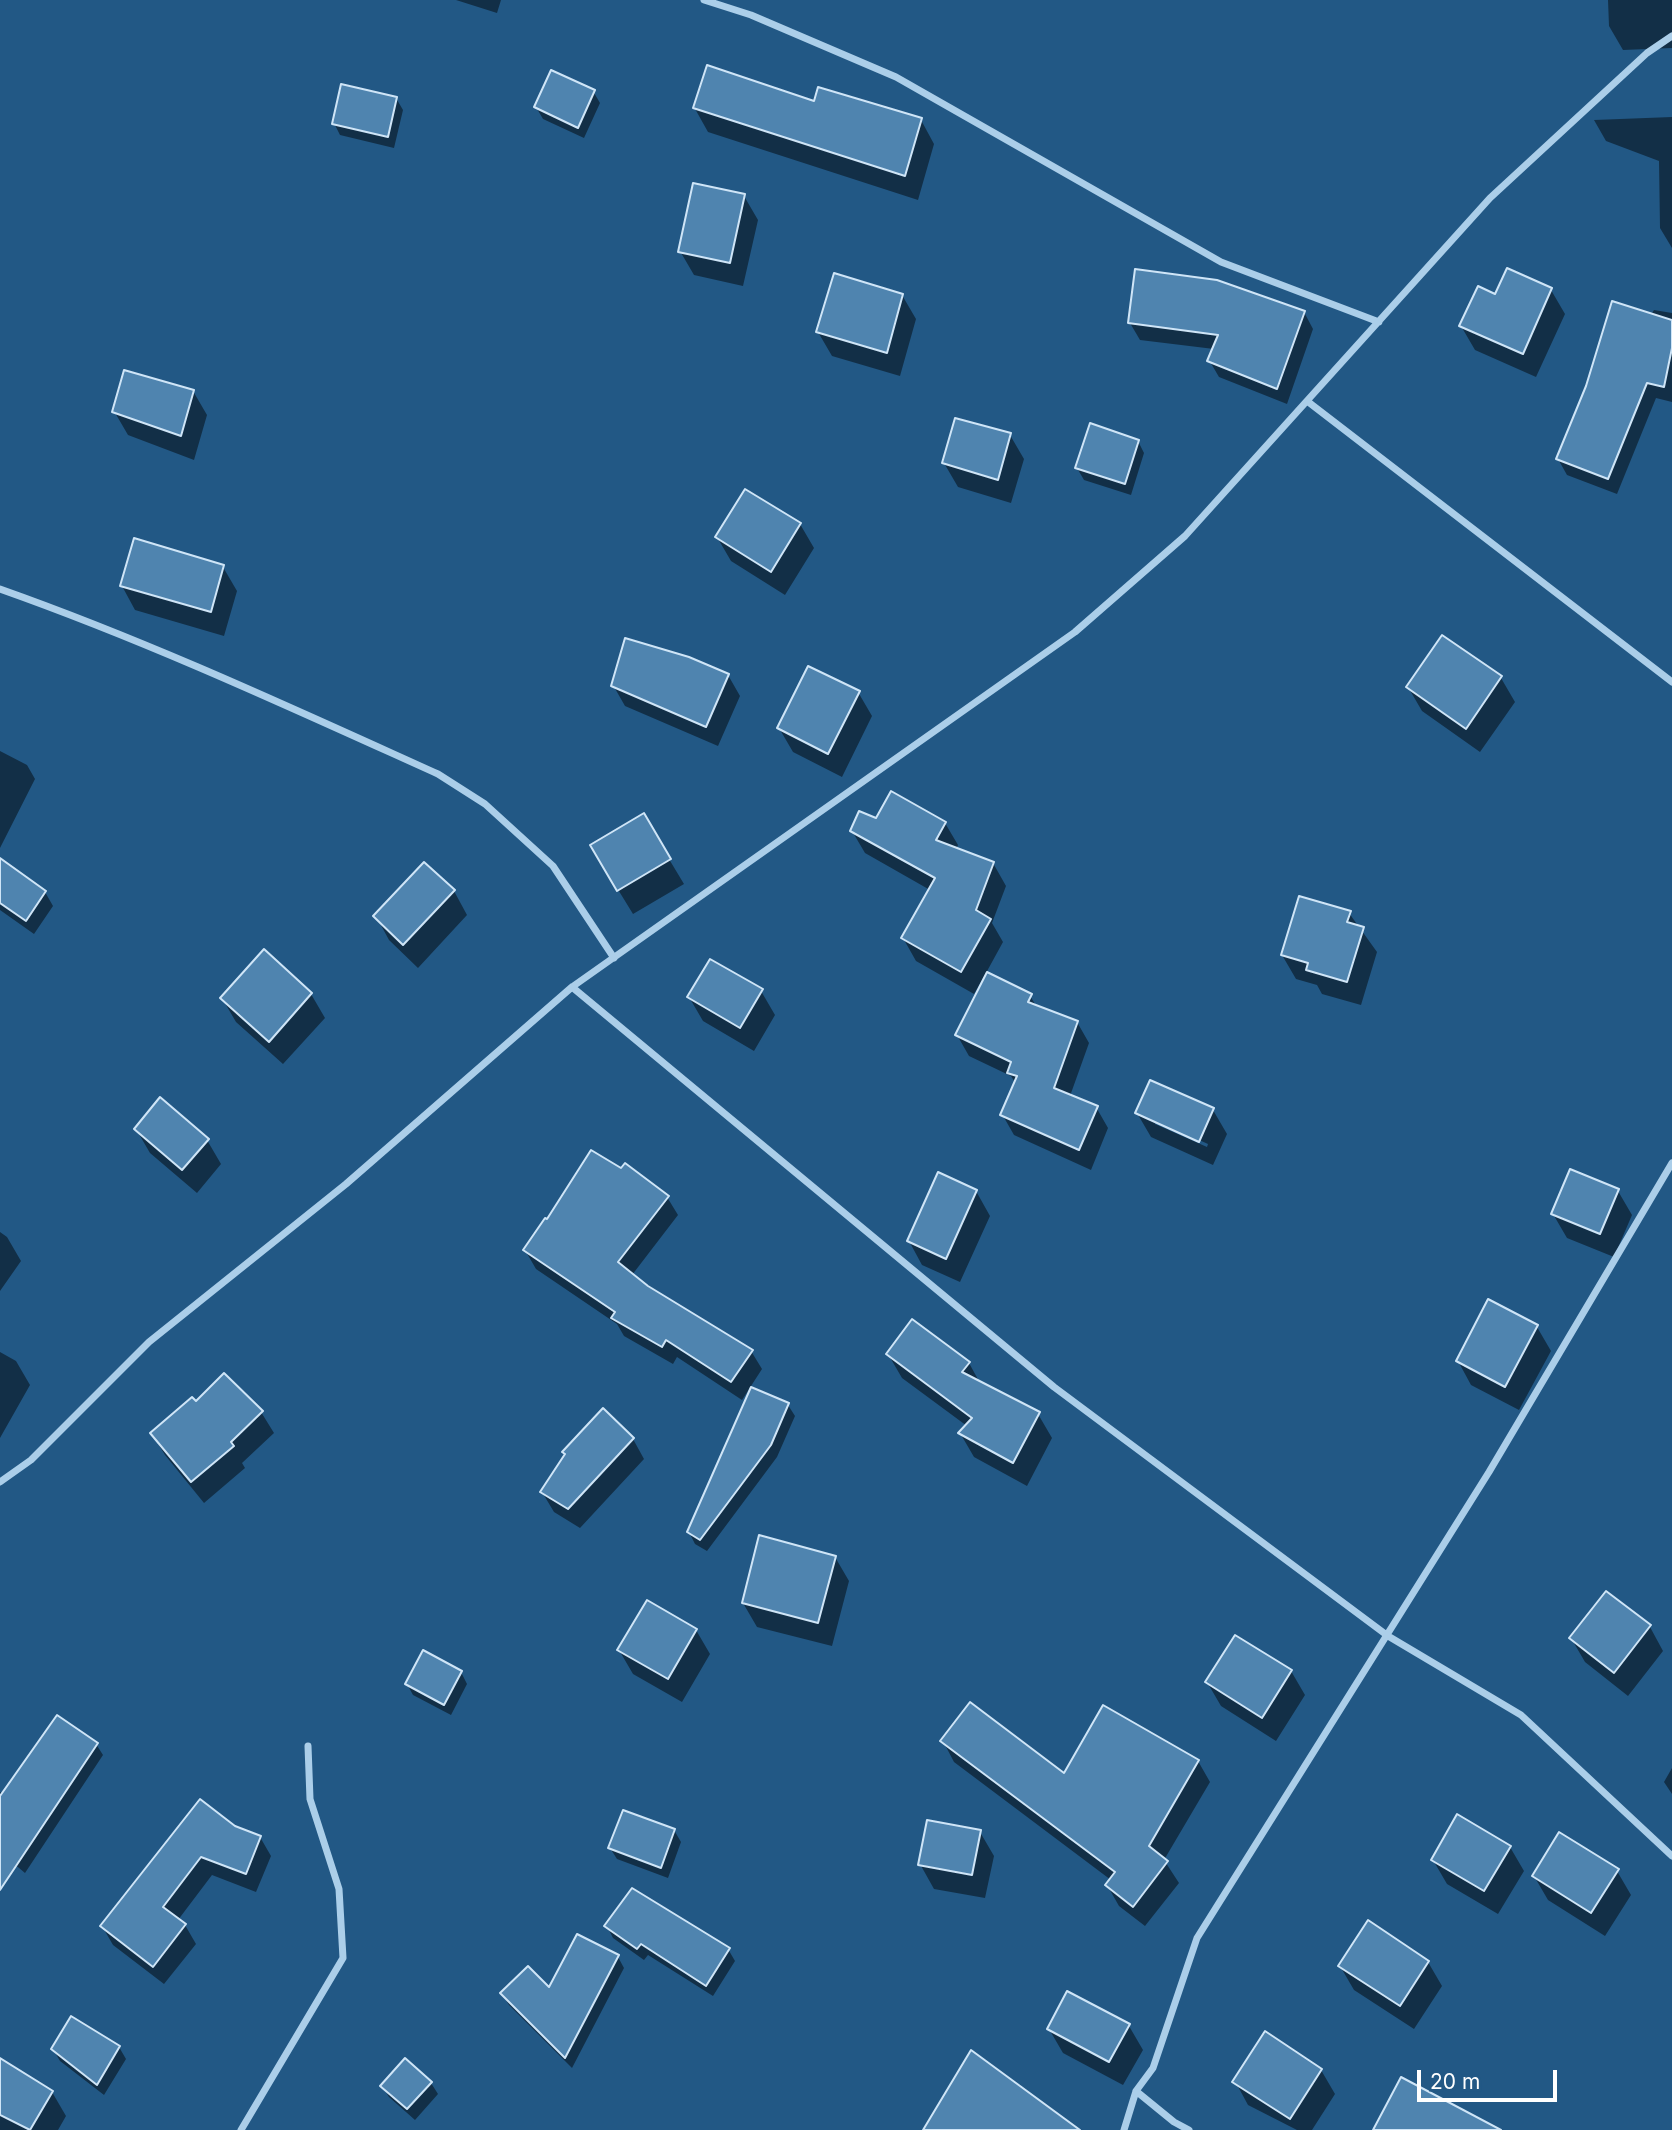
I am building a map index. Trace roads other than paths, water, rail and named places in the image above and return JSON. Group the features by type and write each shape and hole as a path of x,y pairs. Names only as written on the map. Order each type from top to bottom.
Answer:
{"street":[{"path":"704,0 751,15 896,76 1222,262 1379,322"},
{"path":"0,1482 31,1460 149,1342 346,1184 572,987 1075,632 1185,536 1490,198 1647,53 1672,36"},
{"path":"1307,401 1672,682"},
{"path":"0,589 91,621 265,696 438,774 464,789 553,866 614,958"},
{"path":"572,987 1054,1387 1388,1636 1521,1715 1672,1856"},
{"path":"1124,2130 1136,2091 1153,2068 1197,1938 1388,1636 1672,1163"},
{"path":"241,2130 343,1958 339,1889 310,1798 308,1746"},
{"path":"1136,2091 1174,2122 1189,2130"}]}
